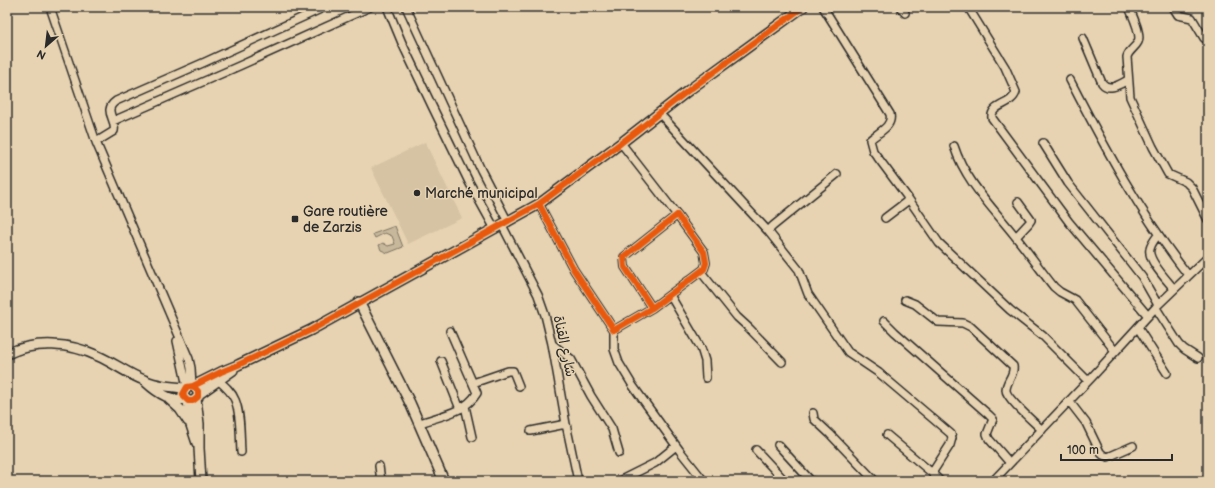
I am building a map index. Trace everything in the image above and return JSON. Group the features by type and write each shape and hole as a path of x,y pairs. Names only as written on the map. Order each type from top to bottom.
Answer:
{"street":[{"path":"50,7 96,142 176,333 185,350 190,364 192,377 189,387 183,394 192,398"},
{"path":"96,142 108,135 115,128 109,112 110,107 116,101 220,56 325,7"},
{"path":"113,121 370,7"},
{"path":"387,7 402,43 469,182 502,225"},
{"path":"406,7 481,170 502,225"},
{"path":"189,387 311,330 358,302 539,204 689,90 803,7"},
{"path":"823,7 892,118 890,124 870,140 873,151 939,243 1010,310 1043,336 1088,381"},
{"path":"968,7 1005,67 1016,92 1013,99 993,110 991,115 992,118 1069,222 1148,316"},
{"path":"1129,7 1139,34 1138,43 1129,52 1127,64 1128,91 1132,104 1168,174 1188,184 1208,220"},
{"path":"1173,7 1178,15 1192,18 1208,41"},
{"path":"1083,38 1104,87 1109,88 1128,80"},
{"path":"1070,80 1099,136 1138,203 1158,235 1188,275"},
{"path":"659,113 768,231 799,270 808,294 848,352 889,382 951,434 952,438 950,445 932,473"},
{"path":"614,330 652,308 670,295 701,272 706,263 704,252 621,143"},
{"path":"1043,143 1068,183 1142,278 1179,344 1198,358"},
{"path":"954,146 963,167 979,192 1016,237 1054,288 1075,300 1115,351"},
{"path":"768,231 837,174"},
{"path":"885,218 906,202 908,198"},
{"path":"1016,237 1031,220 1018,202"},
{"path":"539,204 574,270 614,330 614,348 619,363 633,386 676,446 704,481"},
{"path":"652,308 625,267 624,257 677,215"},
{"name":"شارع القناة","path":"502,225 538,295 545,315 552,344 578,481"},
{"path":"1158,235 1151,246 1150,256 1154,264 1174,290"},
{"path":"993,481 1148,316 1208,257"},
{"path":"701,272 737,317 782,362"},
{"path":"670,295 701,348 706,361 706,378"},
{"path":"905,300 915,304 938,322 964,323 989,343 1013,366 1013,372 1006,388 1007,394 1042,430"},
{"path":"358,302 420,423 444,481"},
{"path":"884,321 993,419 987,434 989,439 1010,462"},
{"path":"1138,328 1167,373"},
{"path":"420,423 463,408 473,399 477,392 450,331"},
{"path":"7,354 19,348 46,344 79,348 99,356 144,381 180,409 191,425 199,448"},
{"path":"552,344 571,359 612,430 619,453"},
{"path":"440,362 463,408 472,437"},
{"path":"165,396 175,400 192,398 238,365"},
{"path":"473,383 508,371 513,372 519,386"},
{"path":"218,380 228,389 235,400 238,411 241,452"},
{"path":"144,381 165,386 189,387 197,389 192,398 191,425"},
{"path":"192,398 199,424 201,481"},
{"path":"1069,401 1086,423 1100,452 1103,455 1108,457 1133,446"},
{"path":"813,413 814,419 875,481"},
{"path":"531,431 566,424"},
{"path":"887,435 940,481"},
{"path":"778,445 811,481"},
{"path":"622,480 655,463 676,446"},
{"path":"756,450 785,481"},
{"path":"379,466 382,481"}],"shaded area":[{"name":"Marché municipal","path":"425,142 462,218 408,244 371,168"},
{"path":"395,226 403,247 388,253 381,250 379,245 383,243 388,246 395,244 392,236 385,233 375,238 373,234"}],"cycle path":[{"path":"193,386 198,391 198,397 193,401 188,401 183,394 187,387 193,386 311,330 539,204 689,90 803,7"},
{"path":"539,204 574,270 614,330 652,308 704,269 706,263 704,252 677,215 624,257 625,267 652,308"}],"place":[{"name":"Marché municipal","path":"417,193"},
{"name":"Gare routière de Zarzis","path":"295,219"}]}
